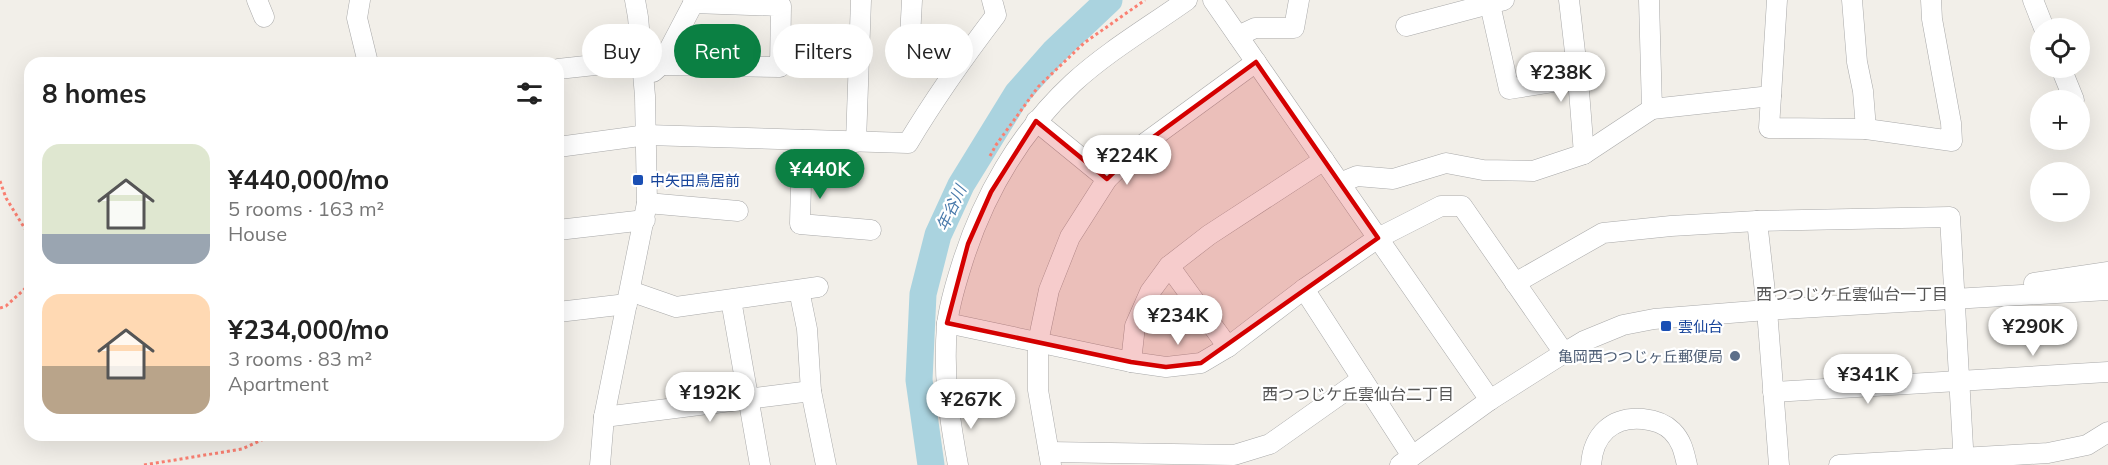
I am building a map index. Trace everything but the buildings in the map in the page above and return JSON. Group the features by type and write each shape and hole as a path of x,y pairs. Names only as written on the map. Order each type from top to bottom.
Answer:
{"street":[{"path":"360,0 357,18 367,57"},
{"path":"635,0 639,24"},
{"path":"856,142 861,0"},
{"path":"911,24 912,0"},
{"path":"973,45 996,15 992,0"},
{"path":"958,465 947,402 945,363 947,323 968,244 991,192 1009,160 1036,121 1073,83 1105,57 1187,0"},
{"path":"1213,0 1490,400"},
{"path":"1238,36 1255,28 1294,28 1299,0"},
{"path":"1569,0 1584,154"},
{"path":"1649,0 1652,110"},
{"path":"1777,0 1769,128 1866,129 1952,141 1951,123 1932,19 1931,0"},
{"path":"1852,0 1866,129"},
{"path":"2033,0 2040,18"},
{"path":"1406,26 1494,1 1509,89 1578,78"},
{"path":"662,63 694,2 781,6 780,67 662,65"},
{"path":"1256,62 1141,146 1107,179 1070,237 1049,290 1038,342 1038,390 1050,458 1234,455 1270,444 1362,379"},
{"path":"564,69 582,69"},
{"path":"600,465 604,417 646,211 647,135 643,78"},
{"path":"564,146 647,135 908,143 949,78"},
{"path":"1340,183 1357,176 1393,178 1446,162 1483,170 1533,171 1584,154 1652,110 1771,96"},
{"path":"1036,121 1107,179"},
{"path":"802,140 800,224 871,230"},
{"path":"1131,362 1136,327 1150,292 1169,266 1209,235 1324,160"},
{"path":"947,323 1131,362 1166,367 1201,363 1228,347 1378,238 1441,206 1462,206 1564,353"},
{"path":"564,229 646,211 738,211"},
{"path":"1515,283 1603,233 1757,221 1950,217 1964,461"},
{"path":"1757,221 1767,310 1779,465"},
{"path":"1169,266 1228,347"},
{"path":"1955,299 2073,276 2108,272"},
{"path":"564,311 628,298 676,307 808,289 807,329 811,391 826,465"},
{"path":"1304,290 1362,379 1406,460 1490,400 1564,353 1604,332 1639,321 1767,310 2108,290"},
{"path":"731,300 760,465"},
{"path":"1773,392 2108,372"},
{"path":"604,417 811,391"},
{"path":"1591,465 1592,452 1600,435 1614,423 1632,418 1652,420 1671,430 1682,444 1687,465"},
{"path":"1839,465 2048,459 2087,445 2108,432"}],"path":[{"path":"0,181 6,198 24,227"},
{"path":"0,308 6,306 24,290"},
{"path":"144,465 242,449 260,441"}],"highlighted area":[{"path":"1256,62 1378,238 1201,363 1166,367 1131,362 947,323 968,244 991,192 1036,121 1107,179 1141,146"}],"waterway":[{"name":"年谷川","path":"931,465 919,380 923,294 938,235 961,185 1017,94 1055,51 1109,0"}],"place":[{"name":"中矢田鳥居前","path":"638,180"},
{"name":"雲仙台","path":"1666,326"},
{"name":"亀岡西つつじヶ丘郵便局","path":"1735,356"}],"district":[{"name":"西つつじケ丘雲仙台一丁目","path":"1852,294"},
{"name":"西つつじケ丘雲仙台二丁目","path":"1358,394"}]}
